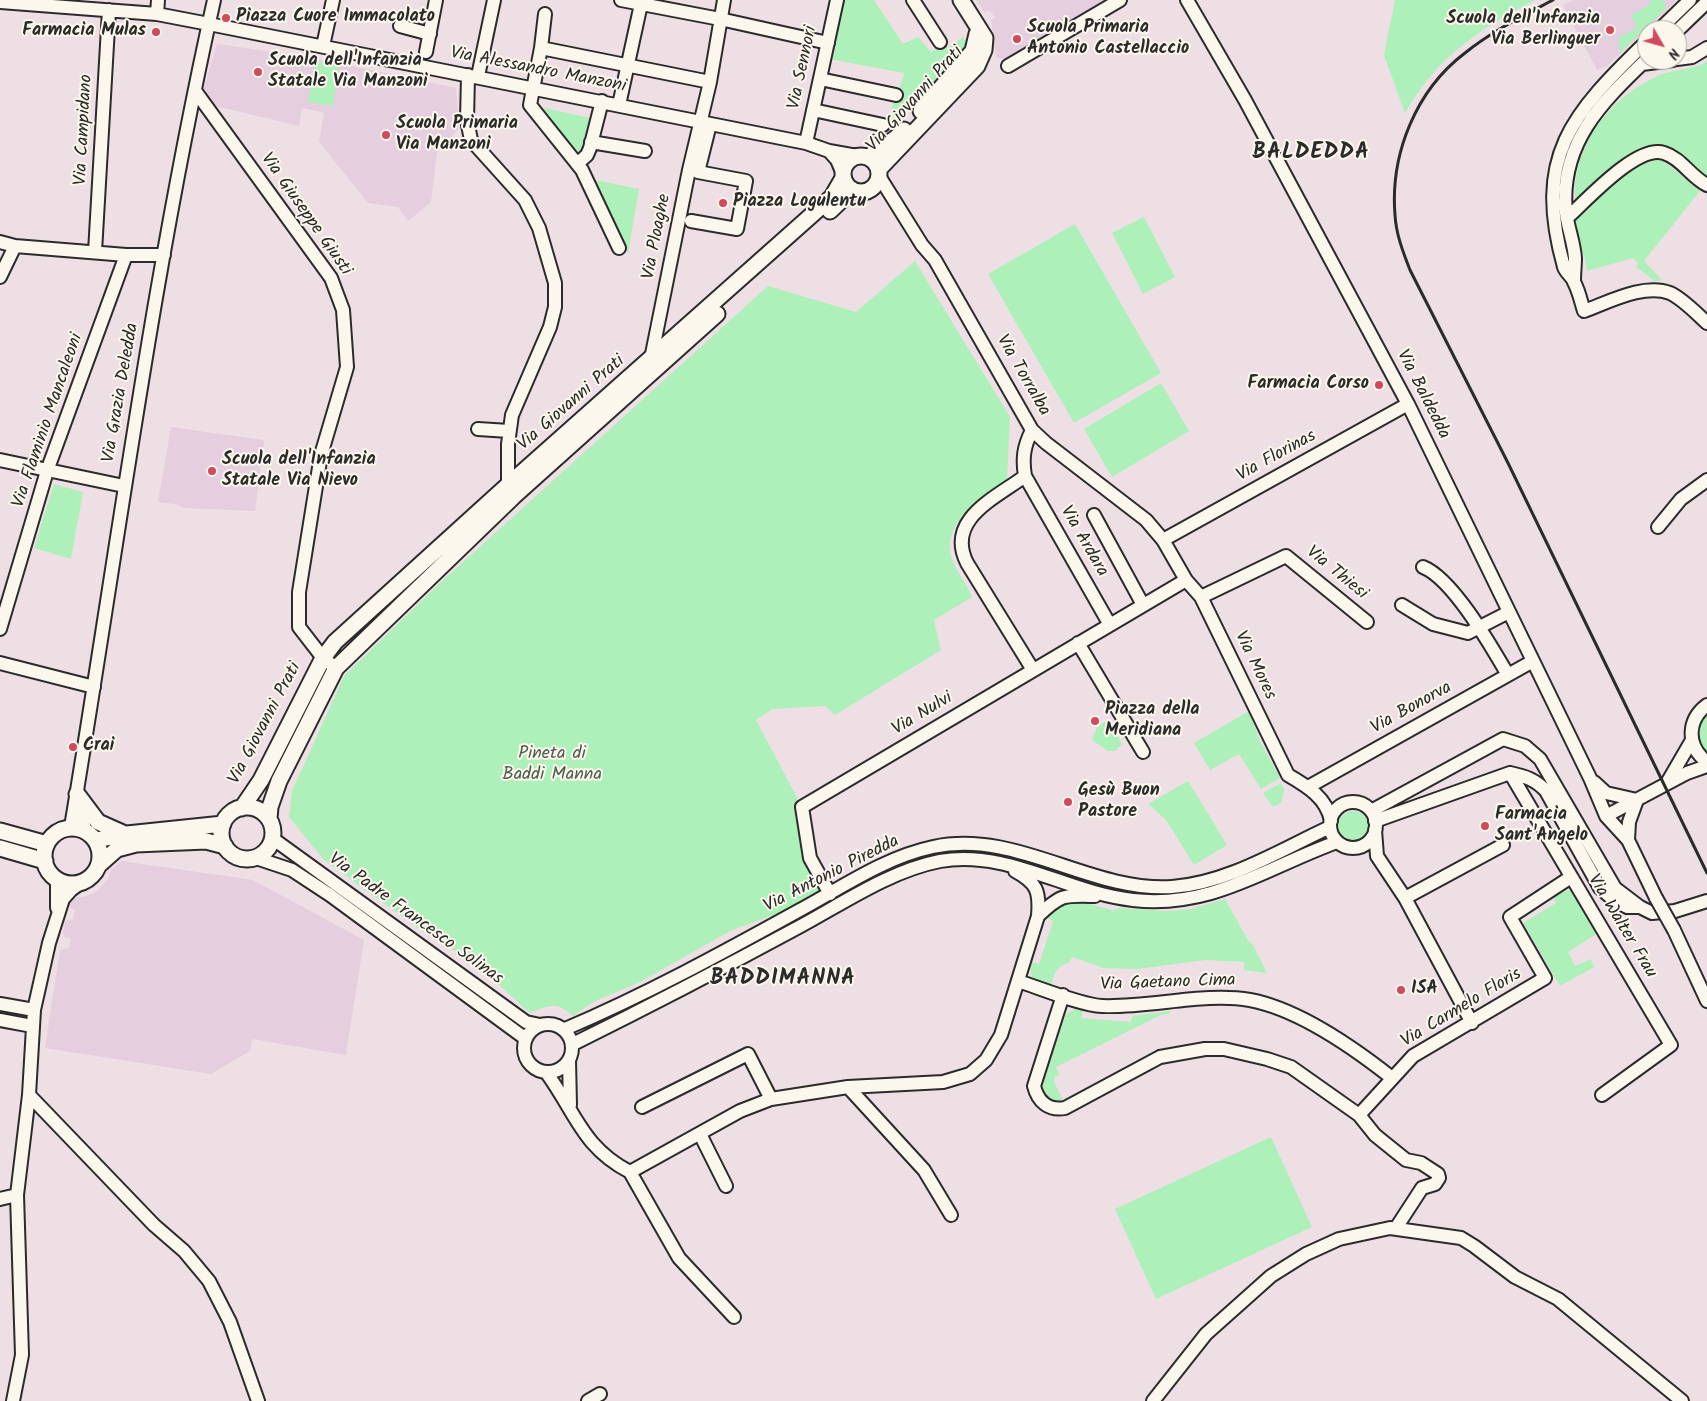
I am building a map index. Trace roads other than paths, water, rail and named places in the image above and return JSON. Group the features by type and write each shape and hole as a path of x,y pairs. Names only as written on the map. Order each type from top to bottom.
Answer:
{"main road":[{"path":"961,0 977,25"},
{"name":"Via Giovanni Prati","path":"242,808 261,780 323,658 335,642 508,485 651,360 832,197 846,181 847,162 863,156 896,138 973,51 977,25"},
{"name":"Via Giovanni Prati","path":"877,177 977,66 984,50 985,38 977,25"},
{"path":"846,181 865,191 877,177 863,156"},
{"name":"Via Giovanni Prati","path":"269,819 270,807 280,781 336,668 514,496 653,373 846,181"},
{"path":"77,794 98,822 127,834"},
{"path":"242,808 260,811 269,819 272,838 267,850 256,858 242,858 229,852 225,846 222,831 223,824 228,816 242,808"},
{"path":"223,824 127,834 57,832 47,844 44,861 47,868 57,879 66,883 82,882 90,878 99,865 117,849 136,844 206,841 225,846"},
{"path":"0,830 47,844"},
{"path":"84,832 100,852 99,865"},
{"path":"0,848 44,861"}],"street":[{"path":"157,14 158,0"},
{"name":"Via Grazia Deledda","path":"84,832 77,794 124,486 164,255 214,0"},
{"path":"323,46 333,0"},
{"path":"426,52 436,0"},
{"path":"494,0 473,75 468,120 471,140 526,200 539,228 555,282 555,307 550,327 512,415 509,431 508,485"},
{"path":"621,0 720,19 828,43"},
{"path":"691,221 737,229 746,181 698,172 710,82 724,0"},
{"name":"Via Sennori","path":"806,143 837,0"},
{"path":"913,0 940,42"},
{"path":"1008,66 1120,0"},
{"name":"Via Baldedda","path":"1187,0 1245,100 1408,404 1590,778 1606,816 1628,840 1707,1000"},
{"path":"1669,20 1690,0"},
{"name":"Via Alessandro Manzoni","path":"0,2 157,14 473,75 806,143 829,151 863,156"},
{"path":"1687,21 1707,2"},
{"path":"620,105 641,4"},
{"name":"Via Campidano","path":"95,252 109,10"},
{"path":"545,14 541,48 530,104 576,164 620,248"},
{"path":"400,26 430,34"},
{"path":"541,48 710,82"},
{"path":"1687,58 1692,57 1707,48"},
{"path":"1574,281 1565,270 1557,236 1553,204 1554,181 1561,149 1571,128 1590,99 1637,51"},
{"path":"1637,69 1590,119 1574,148 1566,184 1567,218 1575,257 1574,281 1584,311 1629,295 1654,290 1671,294 1707,322"},
{"path":"820,79 896,95"},
{"name":"Via Giuseppe Giusti","path":"196,92 331,278 343,310 347,367 321,455 299,592 299,627 323,658"},
{"path":"576,164 587,155 602,102"},
{"path":"813,110 883,125"},
{"name":"Via Ploaghe","path":"651,360 705,123"},
{"path":"591,142 645,151"},
{"path":"829,151 837,160 846,181"},
{"path":"1567,218 1629,164 1648,153 1662,152 1670,156 1707,185"},
{"name":"Via Torralba","path":"877,177 935,260 1032,430 1046,443 1146,520 1163,540"},
{"path":"0,242 15,246 126,255 164,255"},
{"path":"1,275 15,246"},
{"name":"Via Flaminio Mancaleoni","path":"0,629 47,470 126,255"},
{"name":"Via Florinas","path":"1163,540 1408,404"},
{"path":"478,429 509,431"},
{"path":"1032,430 1024,446 1023,465 1025,476 975,512 965,524 961,540 962,552 967,563 1032,670"},
{"path":"0,460 124,486"},
{"name":"Via Ardara","path":"1025,476 1110,625"},
{"path":"1658,527 1681,499 1707,480"},
{"path":"1094,515 1143,605"},
{"name":"Via Mores","path":"1163,540 1186,580 1201,597 1288,775 1308,787 1321,798 1330,824"},
{"name":"Via Thiesi","path":"1201,597 1286,556 1367,622"},
{"path":"1423,567 1434,571 1462,604 1508,675"},
{"name":"Via Nulvi","path":"830,894 810,858 802,807 1186,580"},
{"path":"1402,605 1433,624 1468,633 1509,612"},
{"path":"1078,643 1143,752"},
{"name":"Via Giovanni Prati","path":"323,658 336,668"},
{"name":"Via Bonorva","path":"1308,787 1533,661"},
{"path":"0,663 94,687"},
{"path":"1668,783 1692,740 1693,723 1705,704"},
{"path":"1352,848 1365,845 1374,821 1503,739 1525,746 1540,759 1615,888 1640,908 1652,913 1675,910 1707,901"},
{"path":"1692,740 1698,754 1707,762"},
{"path":"1606,816 1668,783 1707,766"},
{"path":"1374,821 1510,773 1538,782 1546,791 1600,888 1615,901 1627,907 1640,908"},
{"path":"1510,773 1521,788 1572,877"},
{"path":"1590,778 1606,793 1637,800"},
{"path":"1321,798 1361,804 1374,821 1377,856 1405,898 1472,1023"},
{"path":"1628,840 1629,822 1637,800"},
{"path":"1349,803 1337,809 1330,824 1337,842 1377,856"},
{"name":"Via Antonio Piredda","path":"565,1030 677,976 890,861 933,847 976,843 1009,847 1128,884 1171,887 1202,883 1234,872 1330,824"},
{"name":"Via Padre Francesco Solinas","path":"272,838 526,1022 540,1024"},
{"name":"Via Antonio Piredda","path":"573,1044 700,980 898,874 938,862 967,858 998,862 1110,897 1151,902 1203,897 1337,842"},
{"path":"1405,898 1503,845"},
{"name":"Via Padre Francesco Solinas","path":"256,858 292,870 330,895 526,1038"},
{"path":"630,1172 740,1111 771,1099 848,1087 943,1082 970,1074 986,1060 1001,1035 1038,916 1040,899 1035,884 998,862"},
{"name":"Via Walter Frau","path":"1545,978 1510,917 1572,877 1671,1045 1602,1095"},
{"path":"57,879 57,916"},
{"path":"13,1401 22,1355 17,1194 29,1095 34,1010 57,916 63,900 70,890 82,882"},
{"path":"1038,916 1065,895 1110,897"},
{"name":"Via Carmelo Floris","path":"1359,1115 1413,1056 1472,1023 1545,978"},
{"name":"Via Gaetano Cima","path":"1018,981 1099,1006 1134,1006 1209,999 1248,1000 1272,1006 1350,1046 1392,1078"},
{"path":"1063,995 1034,1086 1042,1102 1052,1108 1065,1108 1160,1057 1204,1049 1224,1049 1291,1067 1359,1115 1375,1135 1406,1160 1421,1162 1438,1174 1439,1178 1435,1184 1422,1188 1396,1228"},
{"path":"0,1004 34,1010"},
{"path":"0,1020 32,1026"},
{"path":"569,1060 559,1069 546,1072 539,1070 527,1060 524,1054 526,1038 540,1024 553,1024 565,1030 573,1044 569,1060 570,1108"},
{"path":"642,1107 748,1054 771,1099"},
{"path":"546,1072 592,1145 612,1163 630,1172 675,1253 734,1316"},
{"path":"848,1087 924,1170 951,1215"},
{"path":"29,1095 154,1225 184,1251 209,1281 230,1322 258,1401"},
{"path":"700,1134 726,1186"},
{"path":"0,1199 17,1194"},
{"path":"1153,1401 1206,1334 1271,1276 1306,1254 1339,1239 1396,1228 1461,1238 1515,1277 1558,1299 1682,1401"},
{"path":"588,1401 600,1394"}],"railway":[{"path":"1553,0 1508,24 1475,45 1448,68 1420,104 1402,147 1397,169 1395,192 1397,229 1402,250 1410,270 1508,463 1707,873"}],"place":[{"name":"Piazza Cuore Immacolato","path":"226,18"},
{"name":"Scuola dell'Infanzia Via Berlinguer","path":"1610,30"},
{"name":"Farmacia Mulas","path":"156,32"},
{"name":"Scuola Primaria Antonio Castellaccio","path":"1017,39"},
{"name":"Scuola dell'Infanzia Statale Via Manzoni","path":"258,72"},
{"name":"Scuola Primaria Via Manzoni","path":"386,135"},
{"name":"Piazza Logulentu","path":"723,203"},
{"name":"Farmacia Corso","path":"1379,385"},
{"name":"Scuola dell'Infanzia Statale Via Nievo","path":"212,471"},
{"name":"Piazza della Meridiana","path":"1095,721"},
{"name":"Crai","path":"73,747"},
{"name":"Gesù Buon Pastore","path":"1068,802"},
{"name":"Farmacia Sant'Angelo","path":"1485,826"},
{"name":"ISA","path":"1401,990"}],"district":[{"name":"BALDEDDA","path":"1311,154"},
{"name":"BADDIMANNA","path":"783,980"}],"park label":[{"name":"Pineta di Baddi Manna","path":"552,765"}]}
